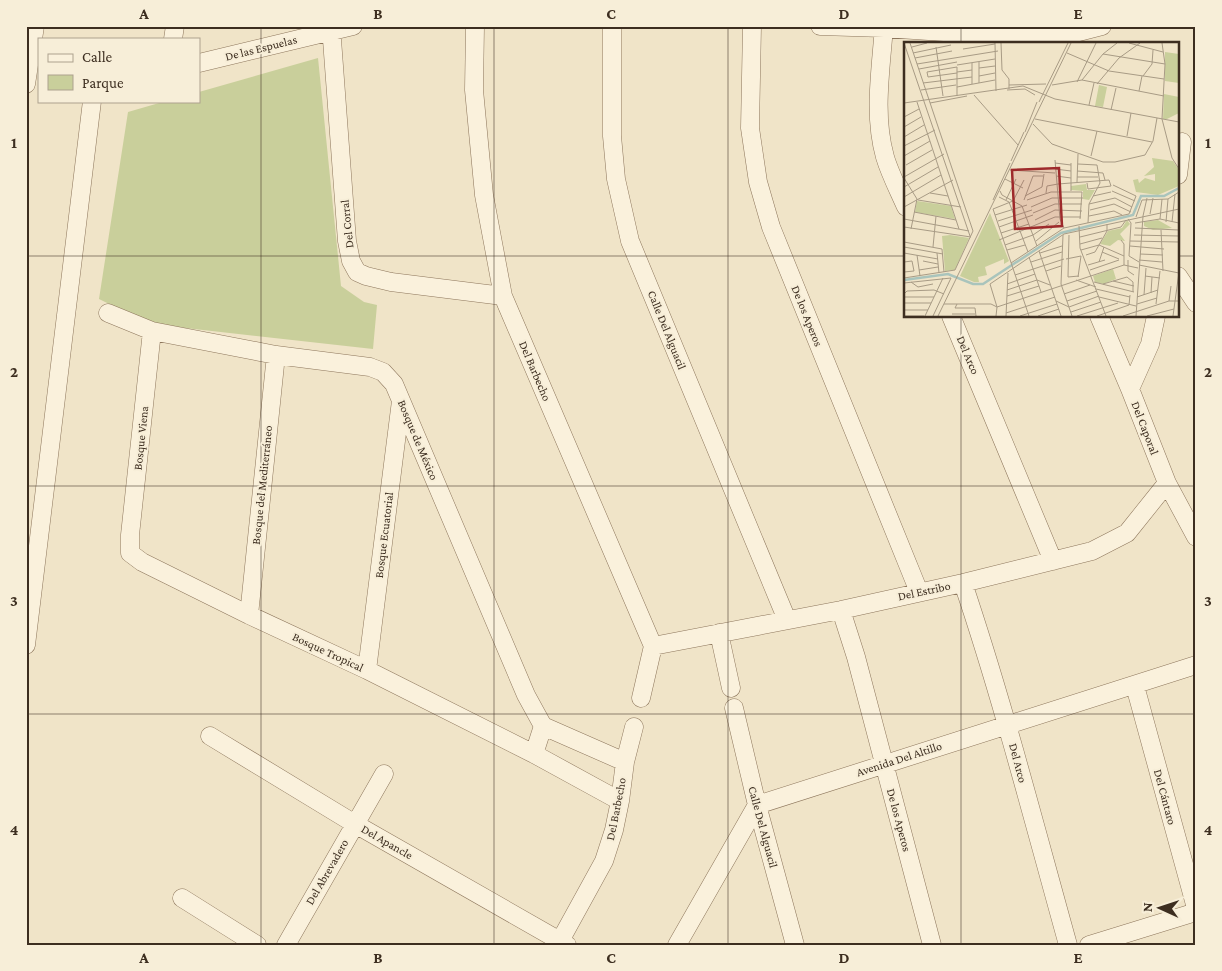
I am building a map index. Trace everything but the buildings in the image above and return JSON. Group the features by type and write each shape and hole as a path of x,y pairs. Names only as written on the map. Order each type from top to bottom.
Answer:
{"street":[{"path":"26,84 34,26"},
{"name":"De las Espuelas","path":"200,63 331,29 353,26"},
{"name":"Del Barbecho","path":"475,26 474,90 484,195 503,296 653,646"},
{"name":"Calle Del Alguacil","path":"612,26 612,136 616,179 630,241 787,620"},
{"name":"De los Aperos","path":"752,26 750,128 758,182 771,227 919,592"},
{"path":"820,26 884,27 1020,36 1067,35 1102,26"},
{"path":"884,27 878,96 880,128 885,158 904,202"},
{"name":"Del Corral","path":"331,29 347,241 351,262 357,272 391,282 503,296"},
{"path":"26,645 92,102"},
{"path":"1180,165 1185,139"},
{"path":"1180,279 1196,303"},
{"name":"Bosque de México","path":"108,313 152,331 276,355 370,367 383,372 394,384 526,695 544,726"},
{"name":"Del Arco","path":"952,318 1053,561"},
{"name":"Del Caporal","path":"1100,318 1167,483 1196,537"},
{"path":"1130,389 1150,344 1156,318"},
{"name":"Bosque Viena","path":"129,544 152,331"},
{"name":"Bosque del Mediterráneo","path":"249,615 276,355"},
{"name":"Bosque Ecuatorial","path":"367,670 401,400"},
{"name":"Del Estribo","path":"653,646 841,610 963,583 1092,551 1127,533 1167,483"},
{"name":"Bosque Tropical","path":"129,544 130,553 142,562 367,670 534,754 620,801"},
{"name":"Del Arco","path":"963,583 1007,724 1068,945"},
{"name":"De los Aperos","path":"841,610 856,657 932,945"},
{"path":"719,633 731,688"},
{"path":"641,698 653,646"},
{"name":"Avenida Del Altillo","path":"757,805 1196,665"},
{"name":"Del Cántaro","path":"1135,686 1196,910"},
{"name":"Calle Del Alguacil","path":"734,708 757,805 794,945"},
{"path":"534,754 544,726 625,762"},
{"name":"Del Barbecho","path":"564,943 604,861 614,830 625,762 634,727"},
{"name":"Del Apancle","path":"210,736 355,824 564,943"},
{"name":"Del Abrevadero","path":"286,945 384,774"},
{"path":"676,945 757,805"},
{"path":"182,898 257,945"},
{"path":"1089,945 1196,910"}],"green space":[{"path":"318,58 341,286 364,302 377,305 373,349 150,324 99,299 128,112 163,102 200,102 200,92"}]}
